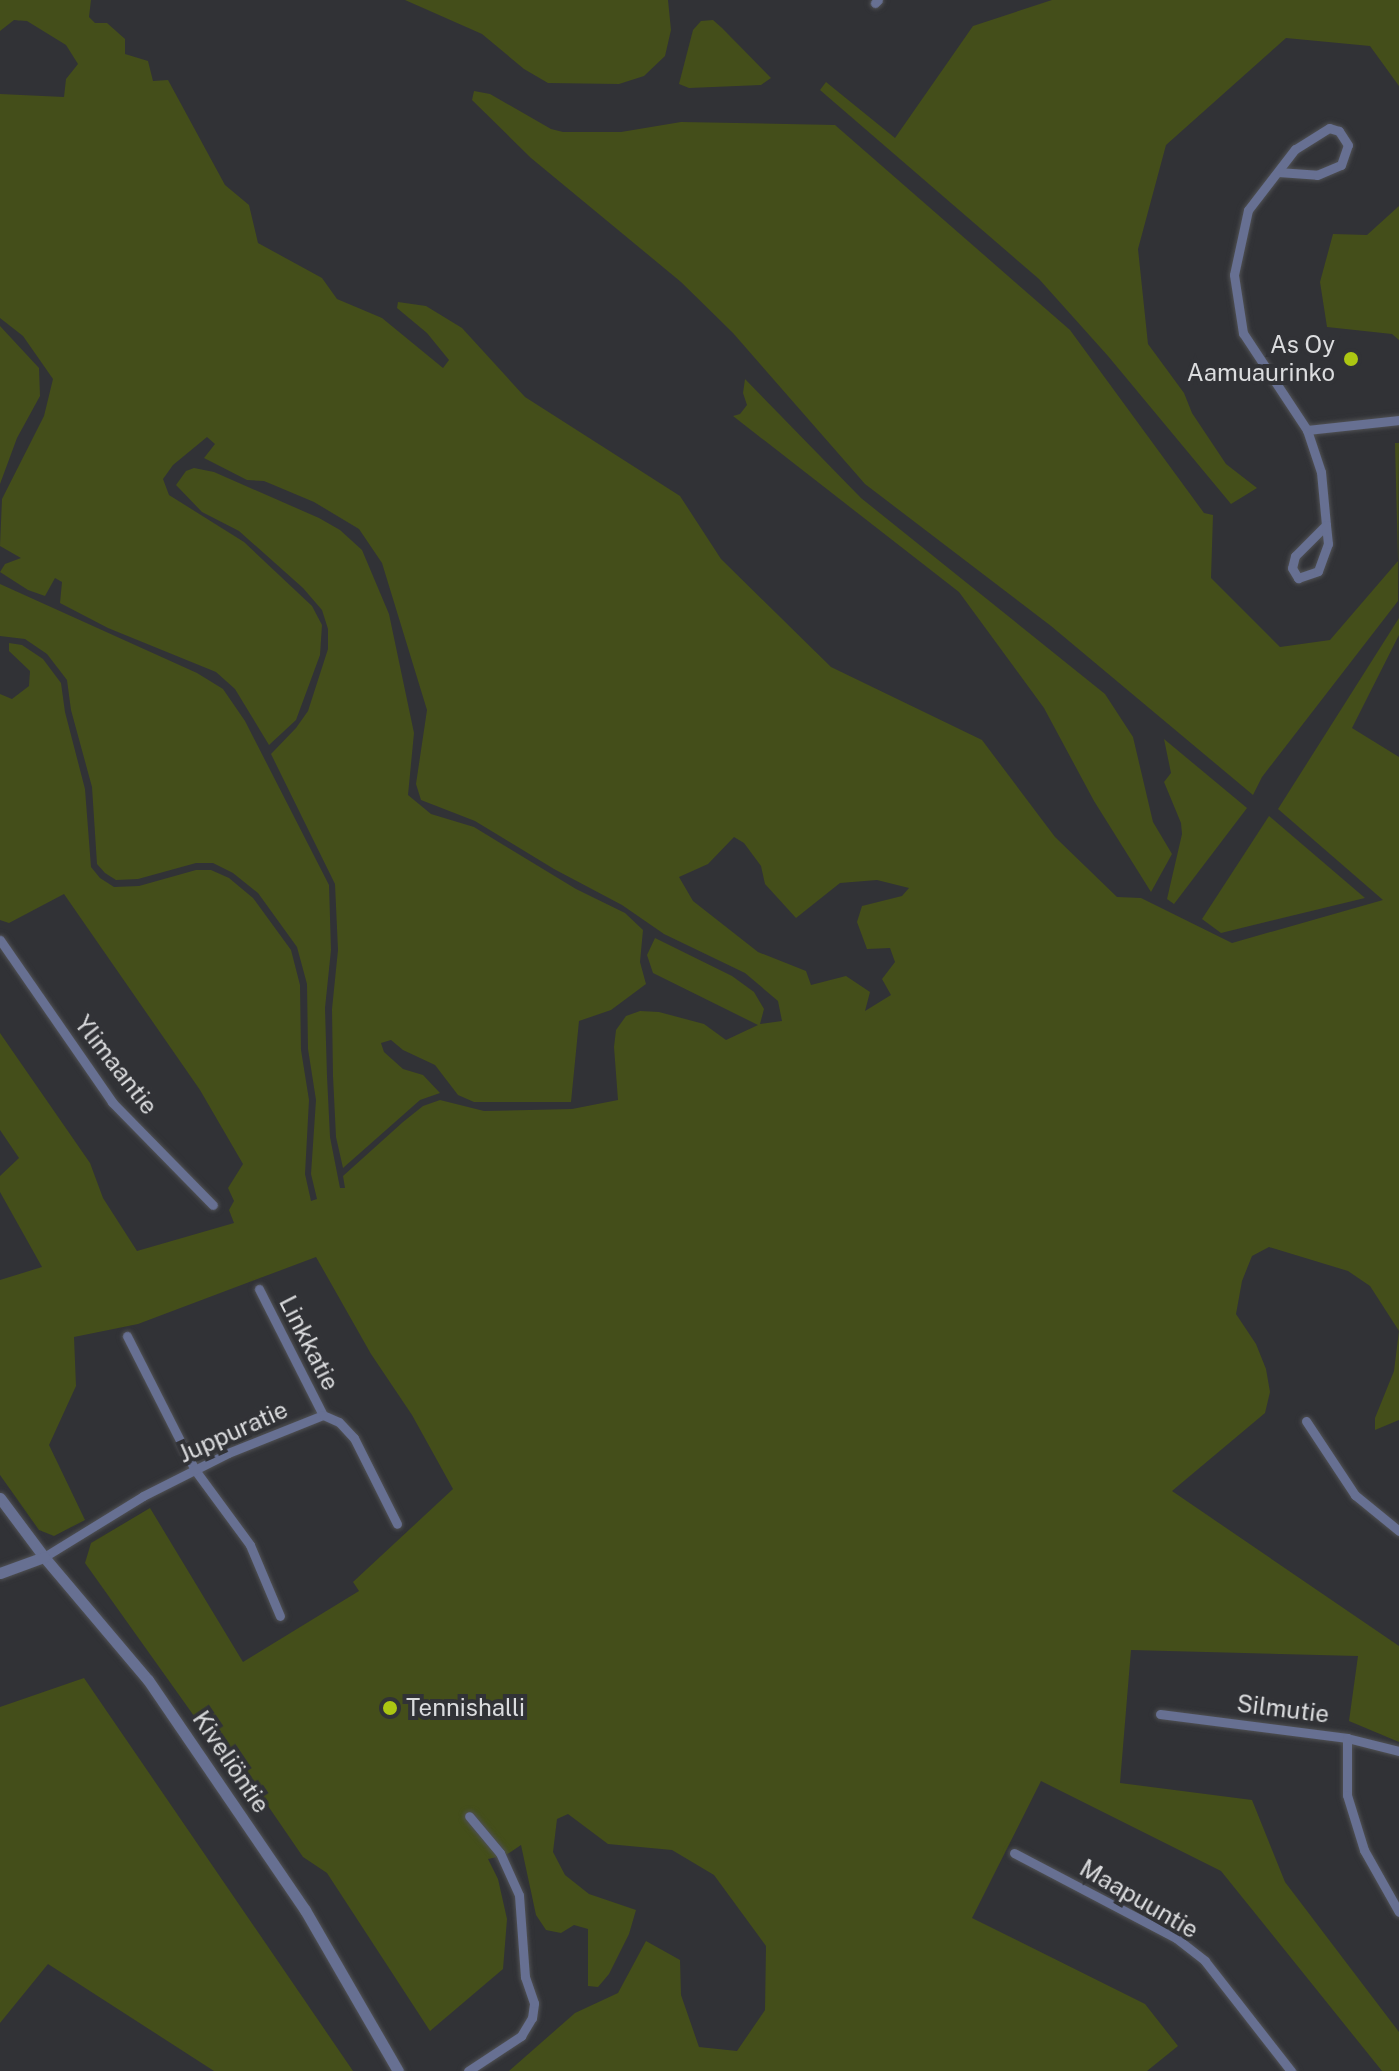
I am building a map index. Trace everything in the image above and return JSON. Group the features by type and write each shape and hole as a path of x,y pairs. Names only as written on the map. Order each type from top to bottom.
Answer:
{"street":[{"path":"1278,172 1317,175 1341,165 1348,145 1339,131 1329,128 1316,133 1295,149 1248,210 1234,275 1243,333 1307,430 1321,472 1328,544 1318,571 1298,578 1292,568 1295,556 1326,525"},
{"path":"1307,430 1399,420"},
{"name":"Ylimaantie","path":"0,940 112,1102 213,1205"},
{"name":"Linkkatie","path":"259,1289 323,1415"},
{"path":"127,1336 195,1470 250,1545 280,1616"},
{"name":"Juppuratie","path":"44,1557 143,1496 323,1415 339,1422 354,1438 397,1524"},
{"path":"1306,1421 1355,1495 1399,1531"},
{"name":"Kiveliöntie","path":"0,1498 44,1557 148,1680 305,1910 398,2071"},
{"path":"0,1573 44,1557"},
{"name":"Silmutie","path":"1160,1714 1347,1738 1399,1751"},
{"path":"1347,1738 1347,1795 1364,1850 1399,1912"},
{"path":"468,2071 521,2036 532,2018 534,2003 525,1977 519,1895 500,1853 469,1816"},
{"name":"Maapuuntie","path":"1014,1853 1176,1938 1205,1961 1285,2069"}],"green space":[{"path":"0,0 91,0 89,17 95,23 107,23 125,39 125,54 148,61 153,81 168,80 225,185 249,205 258,243 322,278 337,299 382,318 443,368 449,360 427,333 397,308 398,302 426,306 462,328 525,397 680,496 721,559 831,667 982,740 1055,837 1117,897 1141,898 1232,943 1383,900 1278,809 1399,618 1399,635 1352,728 1399,757 1399,1331 1370,1286 1348,1271 1269,1247 1252,1256 1242,1281 1236,1314 1256,1344 1266,1369 1270,1392 1265,1413 1172,1491 1399,1646 1399,1742 1349,1721 1358,1656 1131,1650 1120,1783 1252,1800 1285,1882 1399,2032 1399,2071 1382,2071 1221,1871 1041,1781 972,1918 1145,2004 1178,2046 1147,2071 509,2071 575,2013 618,1993 646,1941 680,1960 681,1995 699,2047 737,2051 765,2010 766,1946 714,1875 672,1850 608,1844 568,1814 557,1819 553,1852 565,1875 589,1894 636,1910 629,1934 609,1974 598,1987 588,1986 588,1929 574,1925 561,1933 546,1930 536,1915 521,1845 506,1855 488,1859 498,1879 507,1919 503,1969 430,2031 327,1873 303,1857 242,1768 209,1737 85,1563 91,1543 150,1508 243,1662 359,1591 353,1582 453,1489 316,1257 138,1324 74,1337 76,1386 49,1445 85,1520 54,1536 39,1530 0,1475 0,1280 42,1267 0,1192 0,1176 19,1158 0,1130 0,1033 90,1163 103,1198 137,1251 234,1223 229,1210 234,1201 228,1188 243,1164 200,1090 64,894 9,923 0,920 0,694 12,699 29,686 30,671 9,651 9,643 22,645 43,659 61,683 65,712 85,789 91,867 100,878 114,887 139,886 196,870 211,870 229,878 253,898 291,950 300,985 301,1050 309,1100 305,1174 311,1201 317,1199 311,1174 316,1100 308,1049 307,984 297,947 258,893 233,873 213,863 196,863 138,879 116,880 97,864 92,787 71,710 67,680 47,654 25,639 0,636 0,584 197,673 223,689 245,721 329,885 331,950 325,1008 327,1076 330,1137 340,1188 345,1188 343,1176 403,1122 423,1106 440,1100 484,1111 572,1109 618,1100 614,1047 616,1030 626,1016 640,1011 659,1012 704,1024 726,1040 758,1025 653,973 647,955 655,938 732,976 754,992 764,1009 760,1024 782,1021 778,1001 745,973 664,934 622,905 554,869 475,821 421,800 416,784 427,710 382,563 359,529 314,502 264,481 247,480 204,458 215,444 207,437 173,465 163,479 169,495 244,542 312,606 322,625 320,655 296,720 269,745 235,689 216,672 108,628 60,603 62,582 55,578 45,596 28,590 0,572 5,564 21,558 0,546 2,499 44,416 53,379 23,336 0,318 0,94 64,97 66,79 78,64 66,45 27,21 14,20 0,31","holes":["734,837 744,843 761,866 765,884 796,918 840,883 877,880 909,888 902,896 862,906 857,922 867,949 890,948 895,962 882,979 891,995 865,1011 870,992 846,976 811,985 806,971 758,952 693,901 679,877 708,864"]},
{"path":"405,0 668,0 671,30 665,56 644,76 619,84 548,83 524,69 482,34"},
{"path":"1052,0 1399,0 1399,86 1370,46 1286,38 1166,145 1138,249 1148,344 1184,393 1192,413 1226,464 1257,488 1231,504 1108,356 1039,279 820,90 826,82 895,138 973,26"},
{"path":"713,20 771,78 761,85 689,88 679,84 693,30 701,21"},
{"path":"474,91 490,94 551,129 563,132 621,132 681,122 835,125 1070,330 1204,513 1213,515 1211,578 1280,647 1330,640 1398,561 1395,443 1399,443 1398,601 1262,777 1253,795 1051,626 865,484 733,333 681,282 531,158 472,100"},
{"path":"1399,206 1399,340 1392,334 1327,327 1320,282 1333,234 1367,235"},
{"path":"0,326 39,368 40,396 17,438 0,484"},
{"path":"745,379 861,498 1105,694 1133,737 1153,822 1172,854 1151,892 1094,801 1044,708 959,592 733,416 740,414 747,405 743,393"},
{"path":"194,468 214,472 319,518 340,530 362,550 389,614 414,733 408,795 431,814 474,827 576,889 625,913 643,930 640,962 646,984 611,1010 579,1021 571,1102 474,1102 458,1095 435,1065 403,1050 391,1040 381,1043 384,1052 403,1069 423,1075 440,1093 420,1100 343,1168 336,1137 333,1076 332,1009 338,950 335,884 271,754 308,711 328,649 328,629 322,610 303,588 239,531 202,512 176,485 186,471"},
{"path":"1164,739 1247,808 1174,904 1167,899 1182,834 1181,823 1164,782 1171,773"},
{"path":"1269,816 1365,898 1221,933 1202,919"},
{"path":"1399,1331 1399,1420 1375,1430 1375,1418 1394,1371"},
{"path":"84,1678 353,2071 214,2071 48,1964 0,2023 0,1707"}],"place":[{"name":"As Oy Aamuaurinko","path":"1351,359"},
{"name":"Tennishalli","path":"390,1708"}]}
